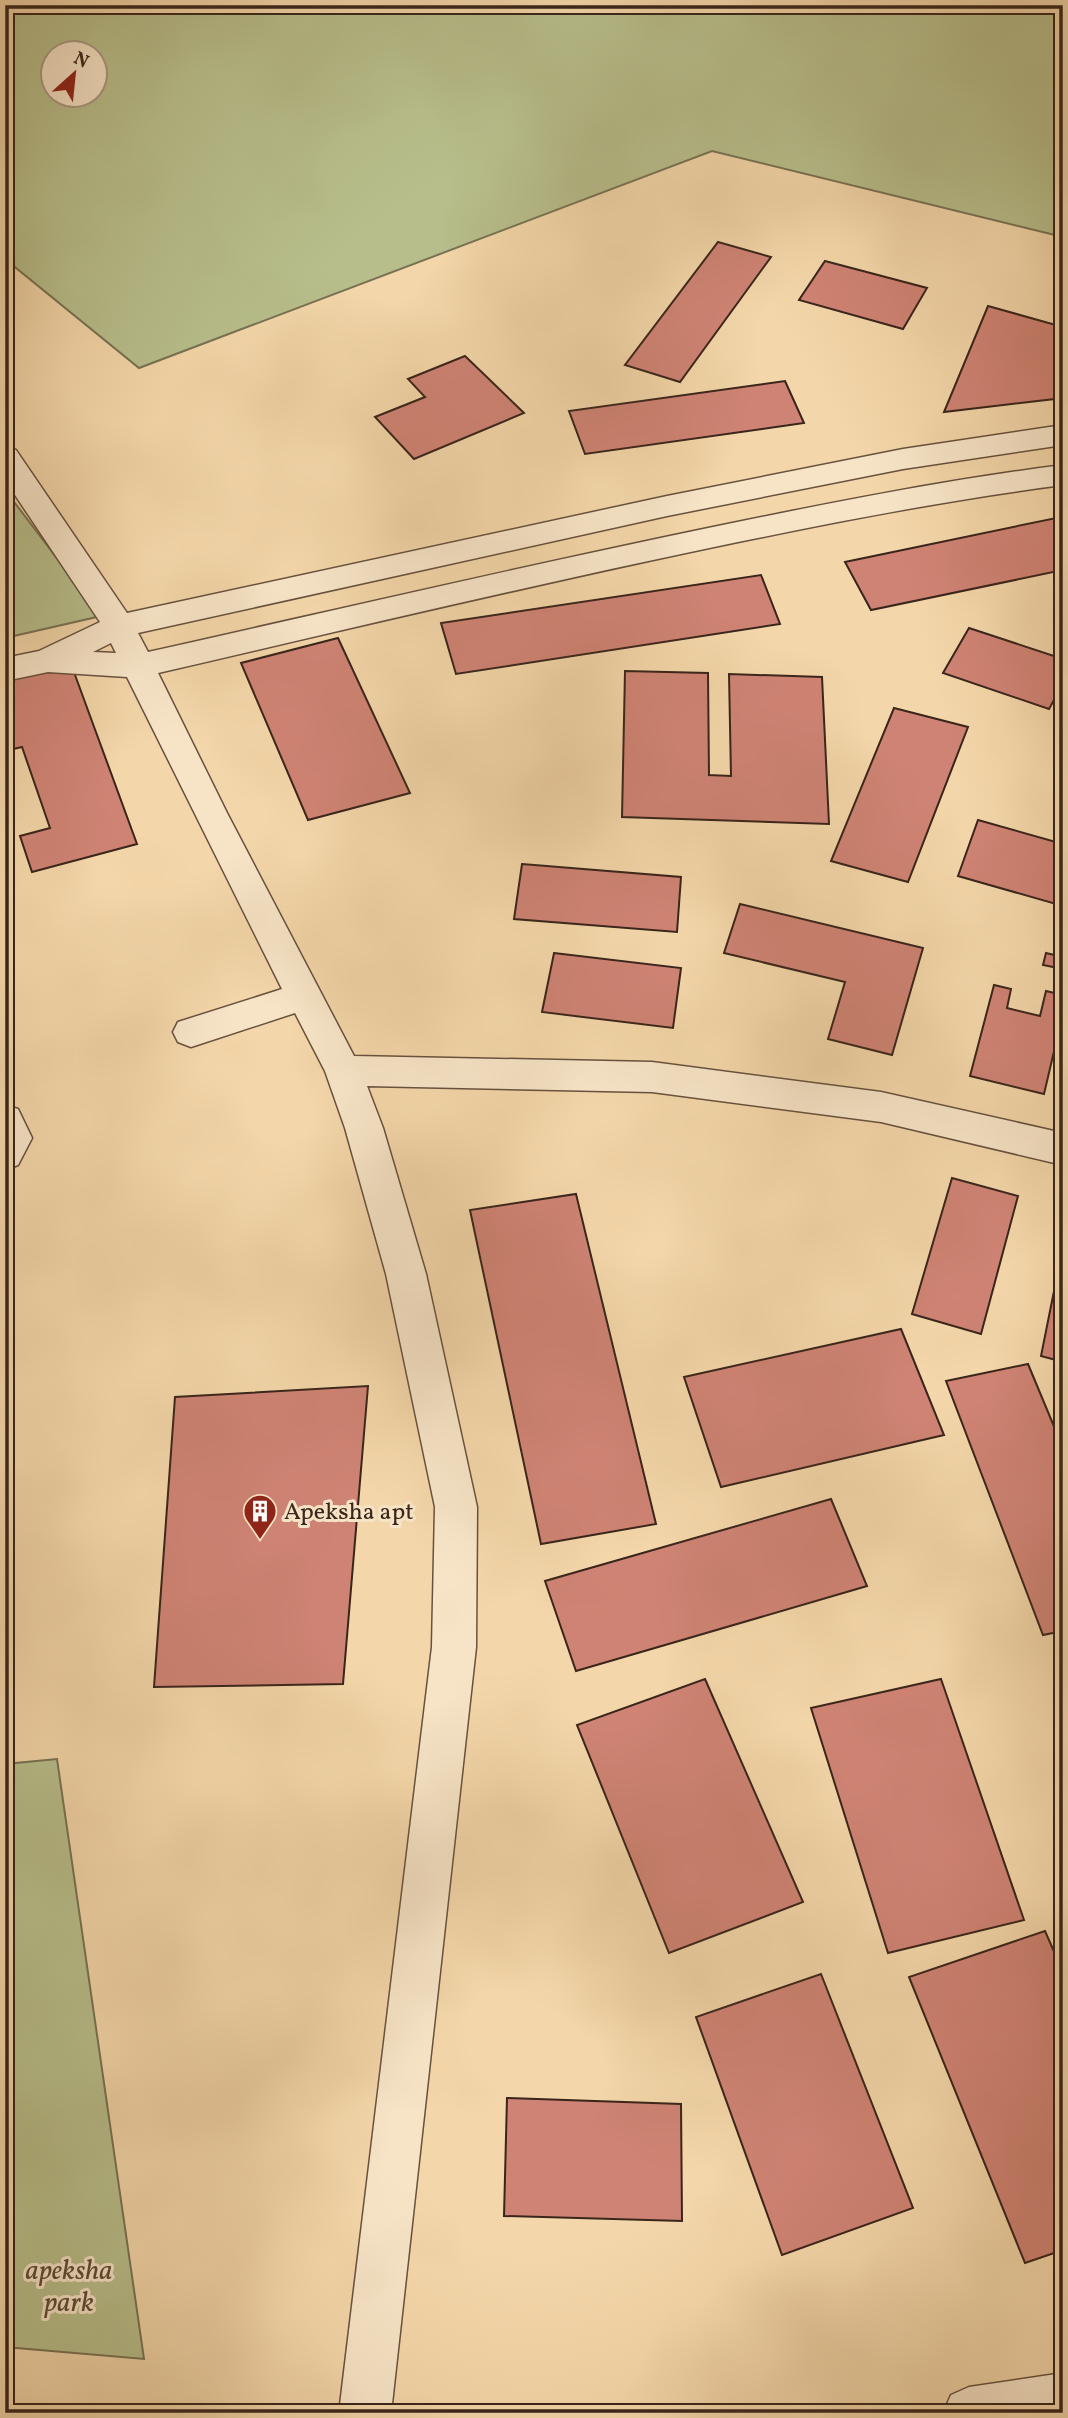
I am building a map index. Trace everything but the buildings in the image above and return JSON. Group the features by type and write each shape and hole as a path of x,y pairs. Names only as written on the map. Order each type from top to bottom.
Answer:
{"street":[{"path":"5,670 47,661 119,626 771,484 917,456 1063,435"},
{"path":"5,457 119,626 342,1071 364,1128 406,1274 456,1507 454,1647 365,2413"},
{"path":"47,661 137,666 791,520 991,484 1063,475"},
{"path":"771,484 791,520"},
{"path":"191,1032 304,996"},
{"path":"342,1071 652,1077 881,1107 1063,1149"},
{"path":"5,1120 13,1138 5,1154"},
{"path":"980,2411 1063,2397"}],"green space":[{"path":"5,5 1063,5 1063,237 712,151 139,368 5,259"},
{"path":"5,490 101,616 5,638"},
{"name":"apeksha park","path":"57,1759 144,2359 5,2347 5,1764"}],"place":[{"name":"Apeksha apt","path":"260,1541"}]}
